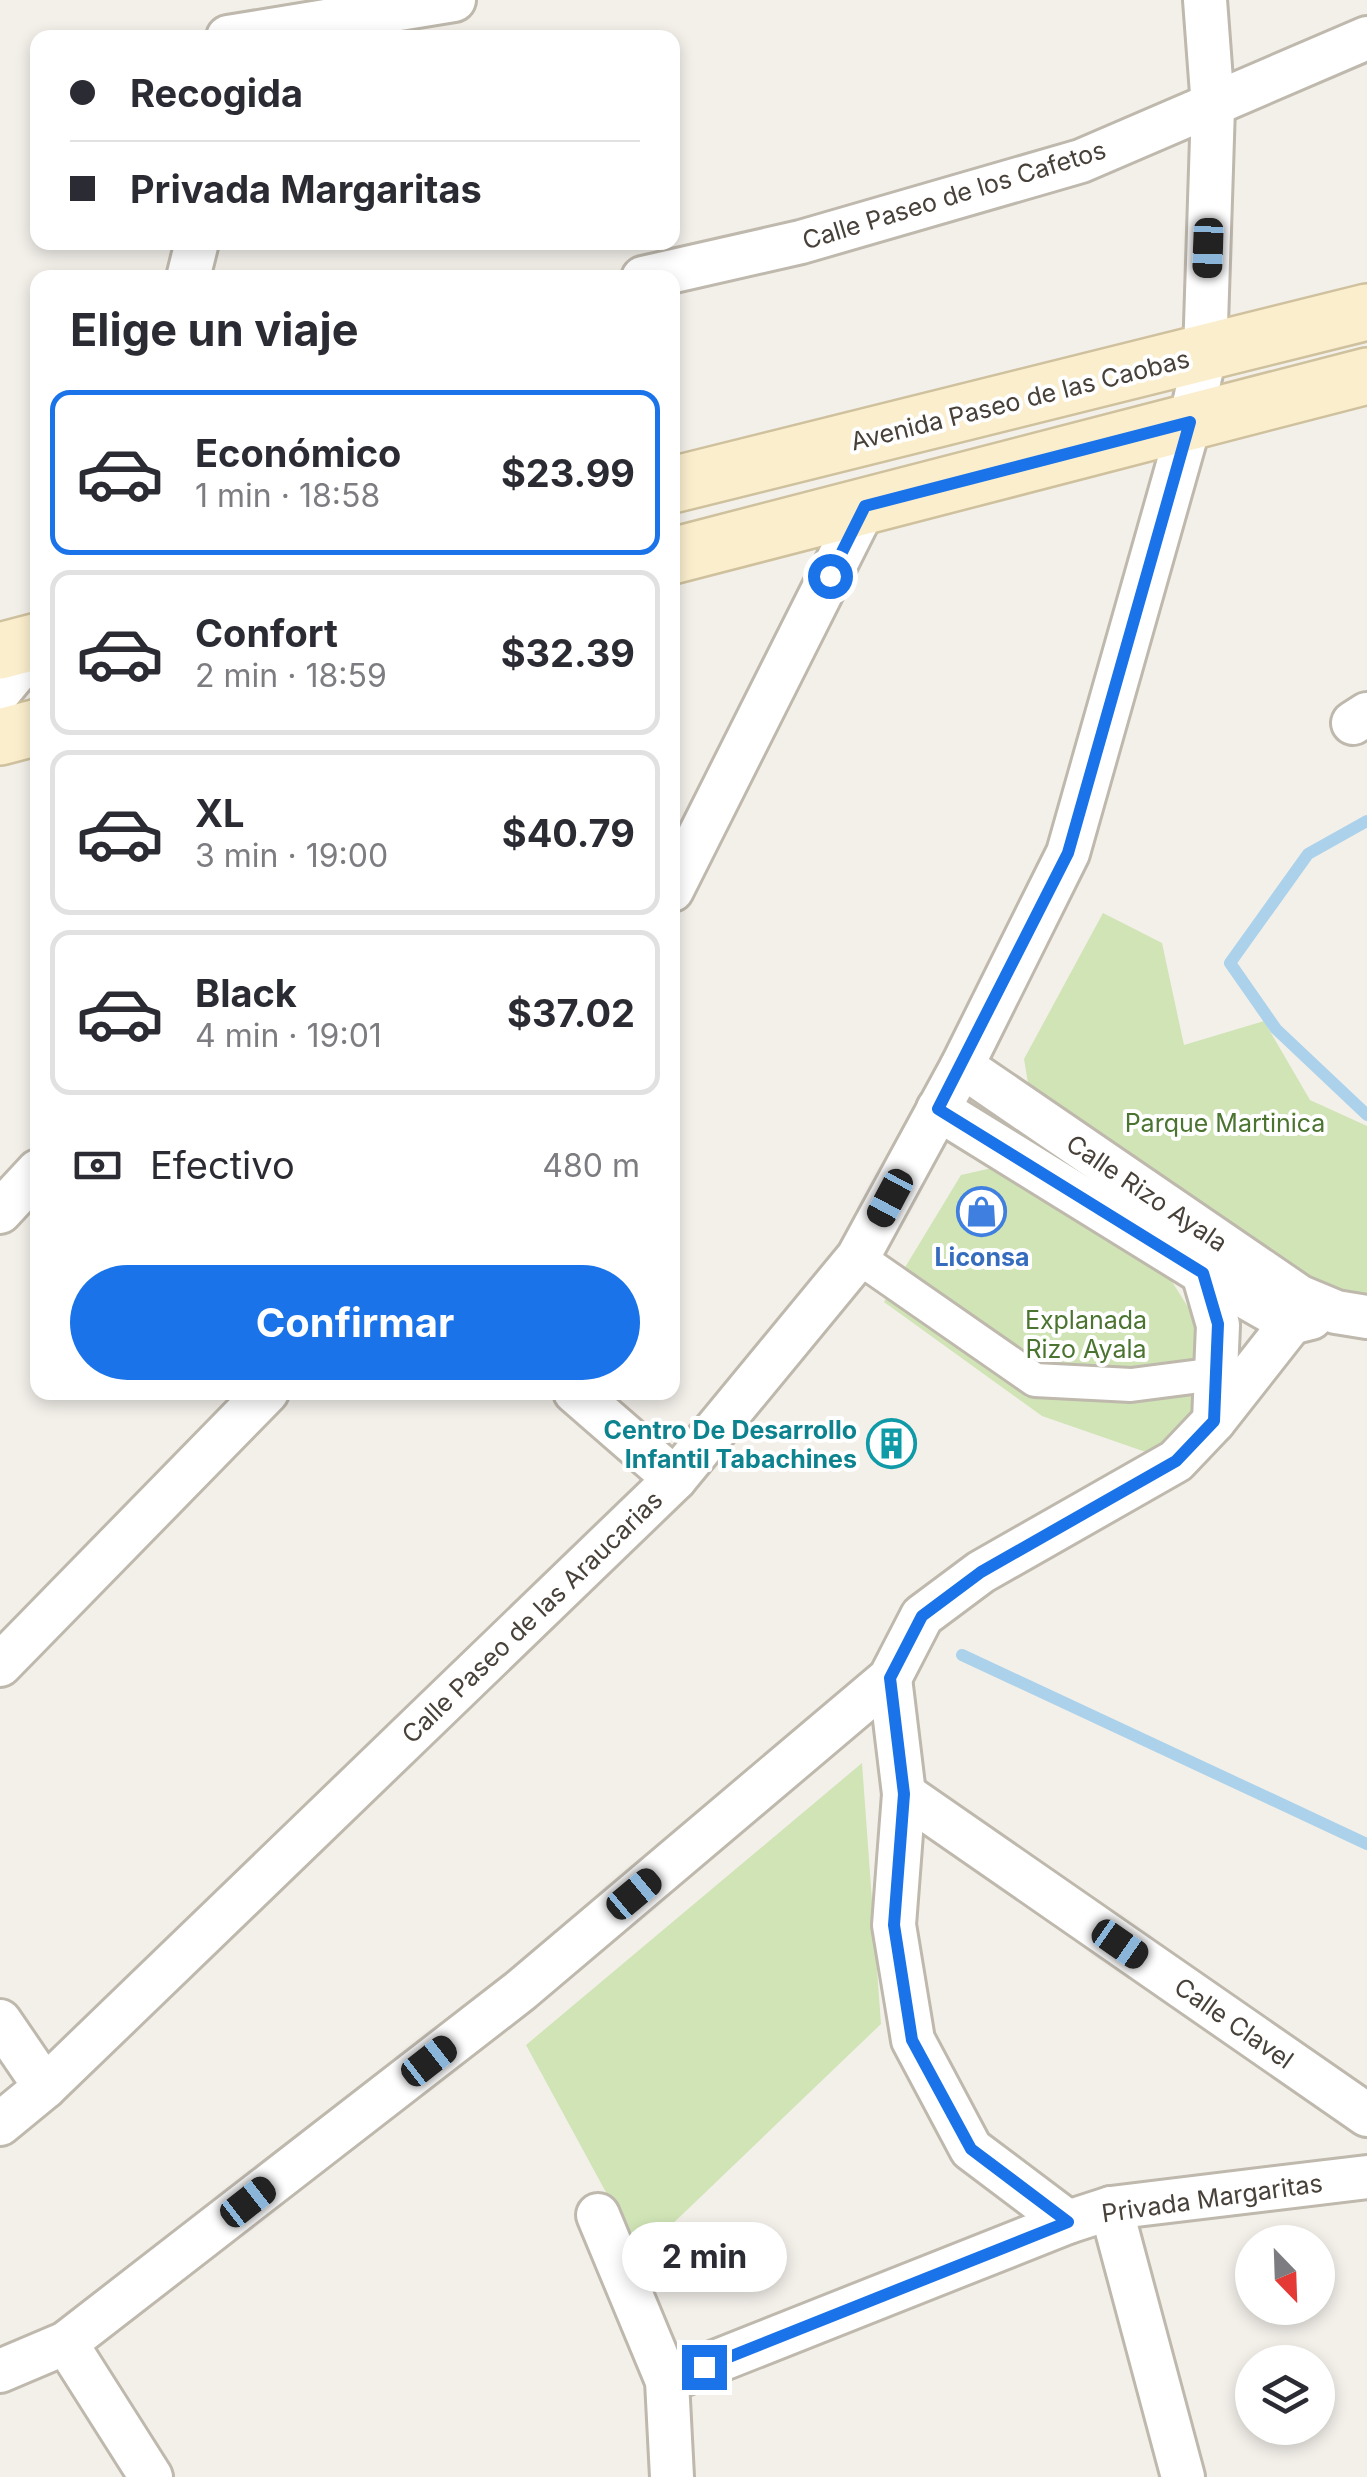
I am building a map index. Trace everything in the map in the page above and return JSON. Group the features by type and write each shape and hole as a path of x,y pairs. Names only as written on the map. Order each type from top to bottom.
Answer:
{"main road":[{"name":"Avenida Paseo de las Caobas","path":"680,483 1367,312"},
{"path":"680,554 1367,376"},
{"path":"0,651 30,645"},
{"path":"0,738 30,729"}],"street":[{"path":"228,0 228,30"},
{"path":"271,30 454,0"},
{"name":"Calle Paseo de las Araucarias","path":"0,2124 45,2086 675,1478 858,1257 962,1066 1068,853 1190,422 1205,355 1212,107 1205,0"},
{"name":"Calle Paseo de los Cafetos","path":"678,270 801,242 1081,161 1367,38"},
{"path":"680,874 865,506"},
{"path":"0,691 30,653"},
{"name":"Calle Rizo Ayala","path":"962,1066 1324,1312"},
{"name":"Calle Rizo Ayala","path":"938,1109 1203,1273 1324,1312"},
{"path":"0,1212 30,1180"},
{"path":"858,1257 1035,1380 1131,1385 1216,1374"},
{"path":"1203,1273 1218,1324 1214,1421"},
{"path":"0,2371 66,2343 520,1990 890,1678 922,1616 981,1572 1176,1461 1324,1312"},
{"path":"0,1665 259,1400"},
{"path":"584,1400 675,1478"},
{"path":"890,1678 904,1794 894,1925 912,2040 971,2149 1068,2222"},
{"name":"Calle Clavel","path":"904,1794 1367,2115"},
{"path":"0,2021 45,2086"},
{"name":"Privada Margaritas","path":"668,2381 1112,2208 1367,2177"},
{"path":"1112,2208 1182,2477"},
{"path":"598,2214 668,2381 672,2477"},
{"path":"66,2343 151,2477"}],"green space":[{"name":"Parque Martinica","path":"1103,913 1162,943 1184,1045 1264,1021 1310,1100 1367,1126 1367,1305 1345,1300 1030,1095 1024,1059"},
{"name":"Explanada Rizo Ayala","path":"992,1168 1171,1280 1198,1323 1195,1413 1163,1458 1042,1416 884,1302 961,1175"},
{"path":"862,1763 881,2024 640,2255 526,2045"}],"waterway":[{"path":"1367,821 1308,854 1230,963 1276,1029 1367,1115"},
{"path":"962,1655 1367,1844"}],"place":[{"name":"Liconsa","path":"982,1211"},
{"name":"Centro De Desarrollo Infantil Tabachines","path":"892,1444"}],"route":[{"path":"704,2367 1068,2222 971,2149 912,2040 894,1925 904,1794 890,1678 922,1616 981,1572 1176,1461 1214,1421 1218,1324 1203,1273 938,1109 1068,853 1190,422 865,506 830,576"}]}
